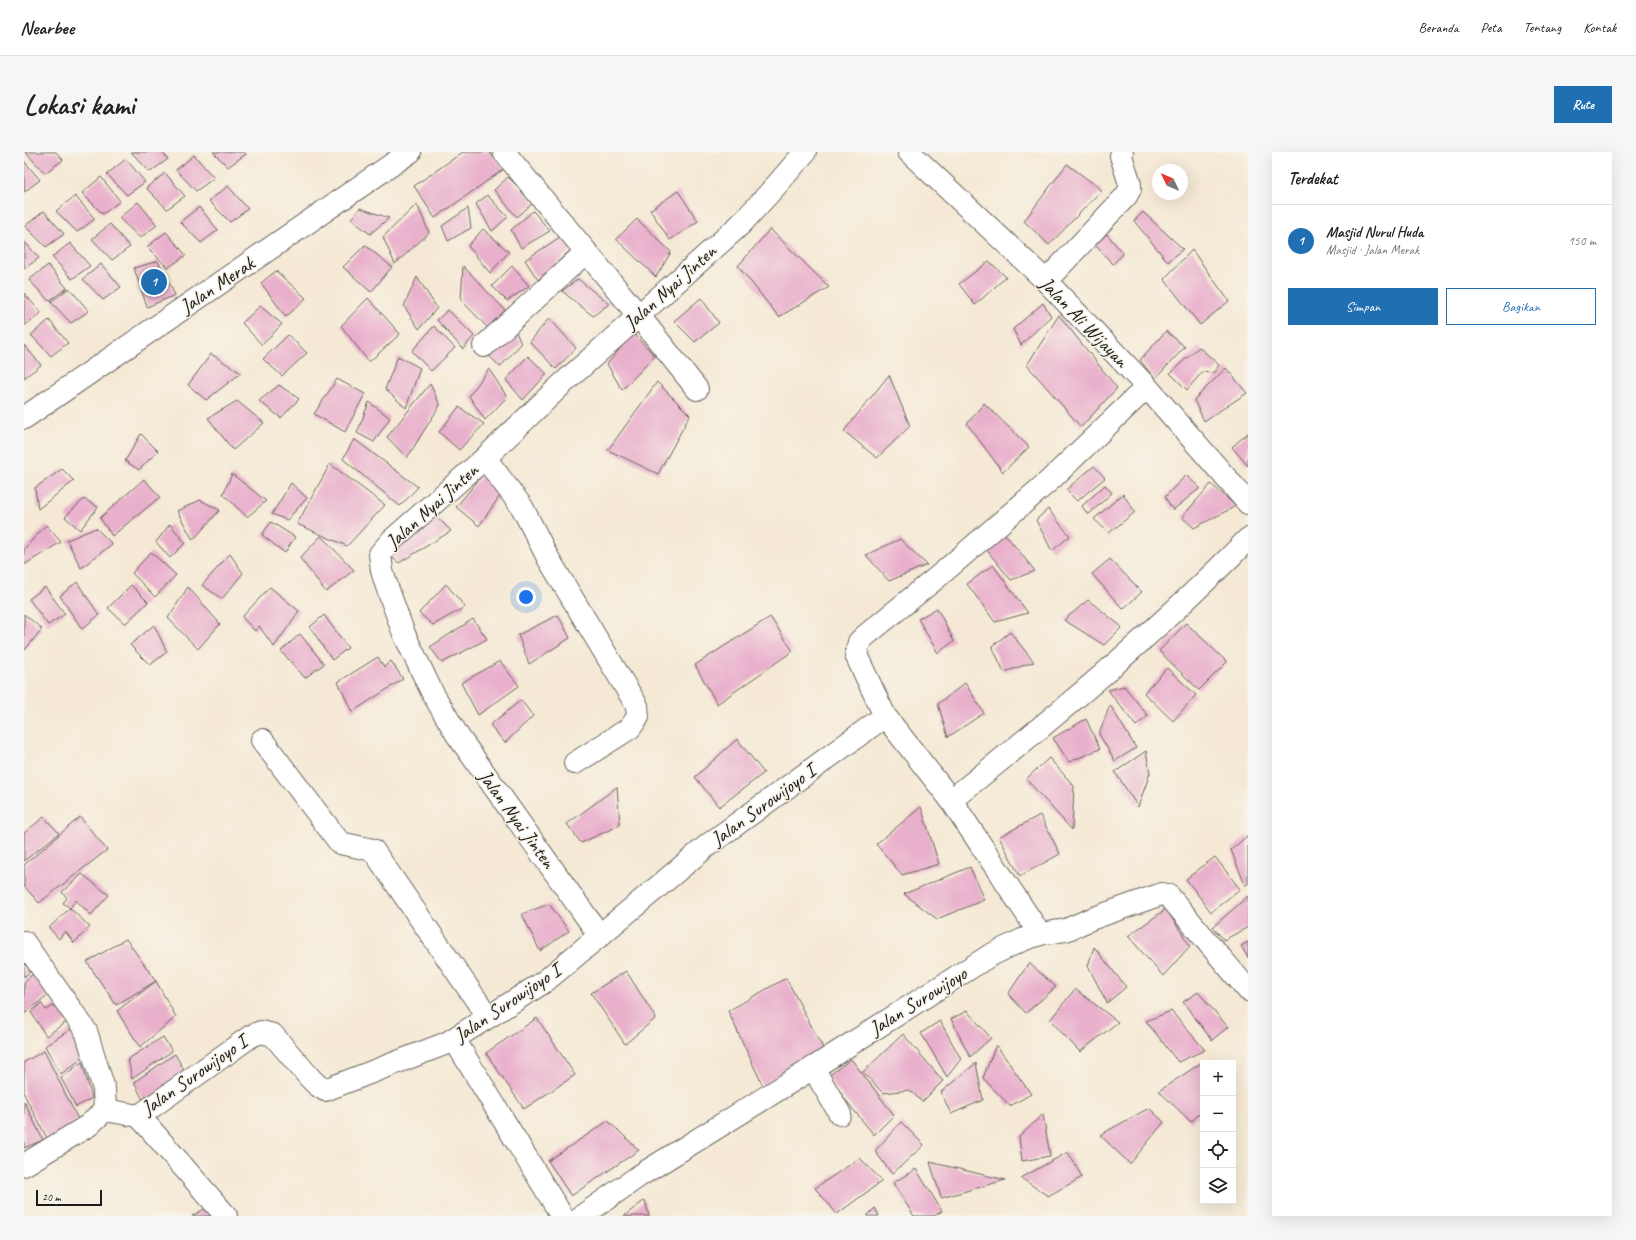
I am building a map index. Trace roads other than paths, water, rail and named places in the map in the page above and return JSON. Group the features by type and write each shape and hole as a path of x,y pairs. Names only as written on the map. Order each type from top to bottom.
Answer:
{"street":[{"name":"Jalan Merak","path":"24,418 410,152"},
{"path":"504,152 697,389"},
{"name":"Jalan Nyai Jinten","path":"600,936 458,736 433,694 404,634 382,571 380,554 392,540 485,458 559,387 741,224 805,152"},
{"name":"Jalan Ali Wijayan","path":"909,152 1046,281 1147,387 1248,503"},
{"path":"1046,281 1126,196 1130,189 1130,184 1121,156 1122,152"},
{"path":"484,346 586,252"},
{"path":"1040,934 951,800 885,716 856,655 859,642 1049,481 1147,387"},
{"path":"485,458 522,508 548,558 637,706 638,717 630,728 575,763"},
{"path":"951,800 998,763 1104,672 1202,585 1248,539"},
{"name":"Jalan Surowijoyo I","path":"105,1110 140,1116 251,1036 261,1032 273,1035 317,1085 325,1090 447,1043 544,982 708,845 885,716"},
{"path":"262,740 340,843 373,850 488,1017"},
{"name":"Jalan Surowijoyo","path":"582,1216 639,1176 989,956 1022,940 1040,934 1066,930 1091,919 1156,896 1162,894 1168,895 1248,990"},
{"path":"24,942 86,1031 104,1089 105,1110 89,1125 24,1165"},
{"path":"454,1039 562,1216"},
{"path":"813,1068 840,1114"},
{"path":"140,1116 226,1216"}],"place":[{"name":"Masjid Nurul Huda","path":"154,282"}]}
